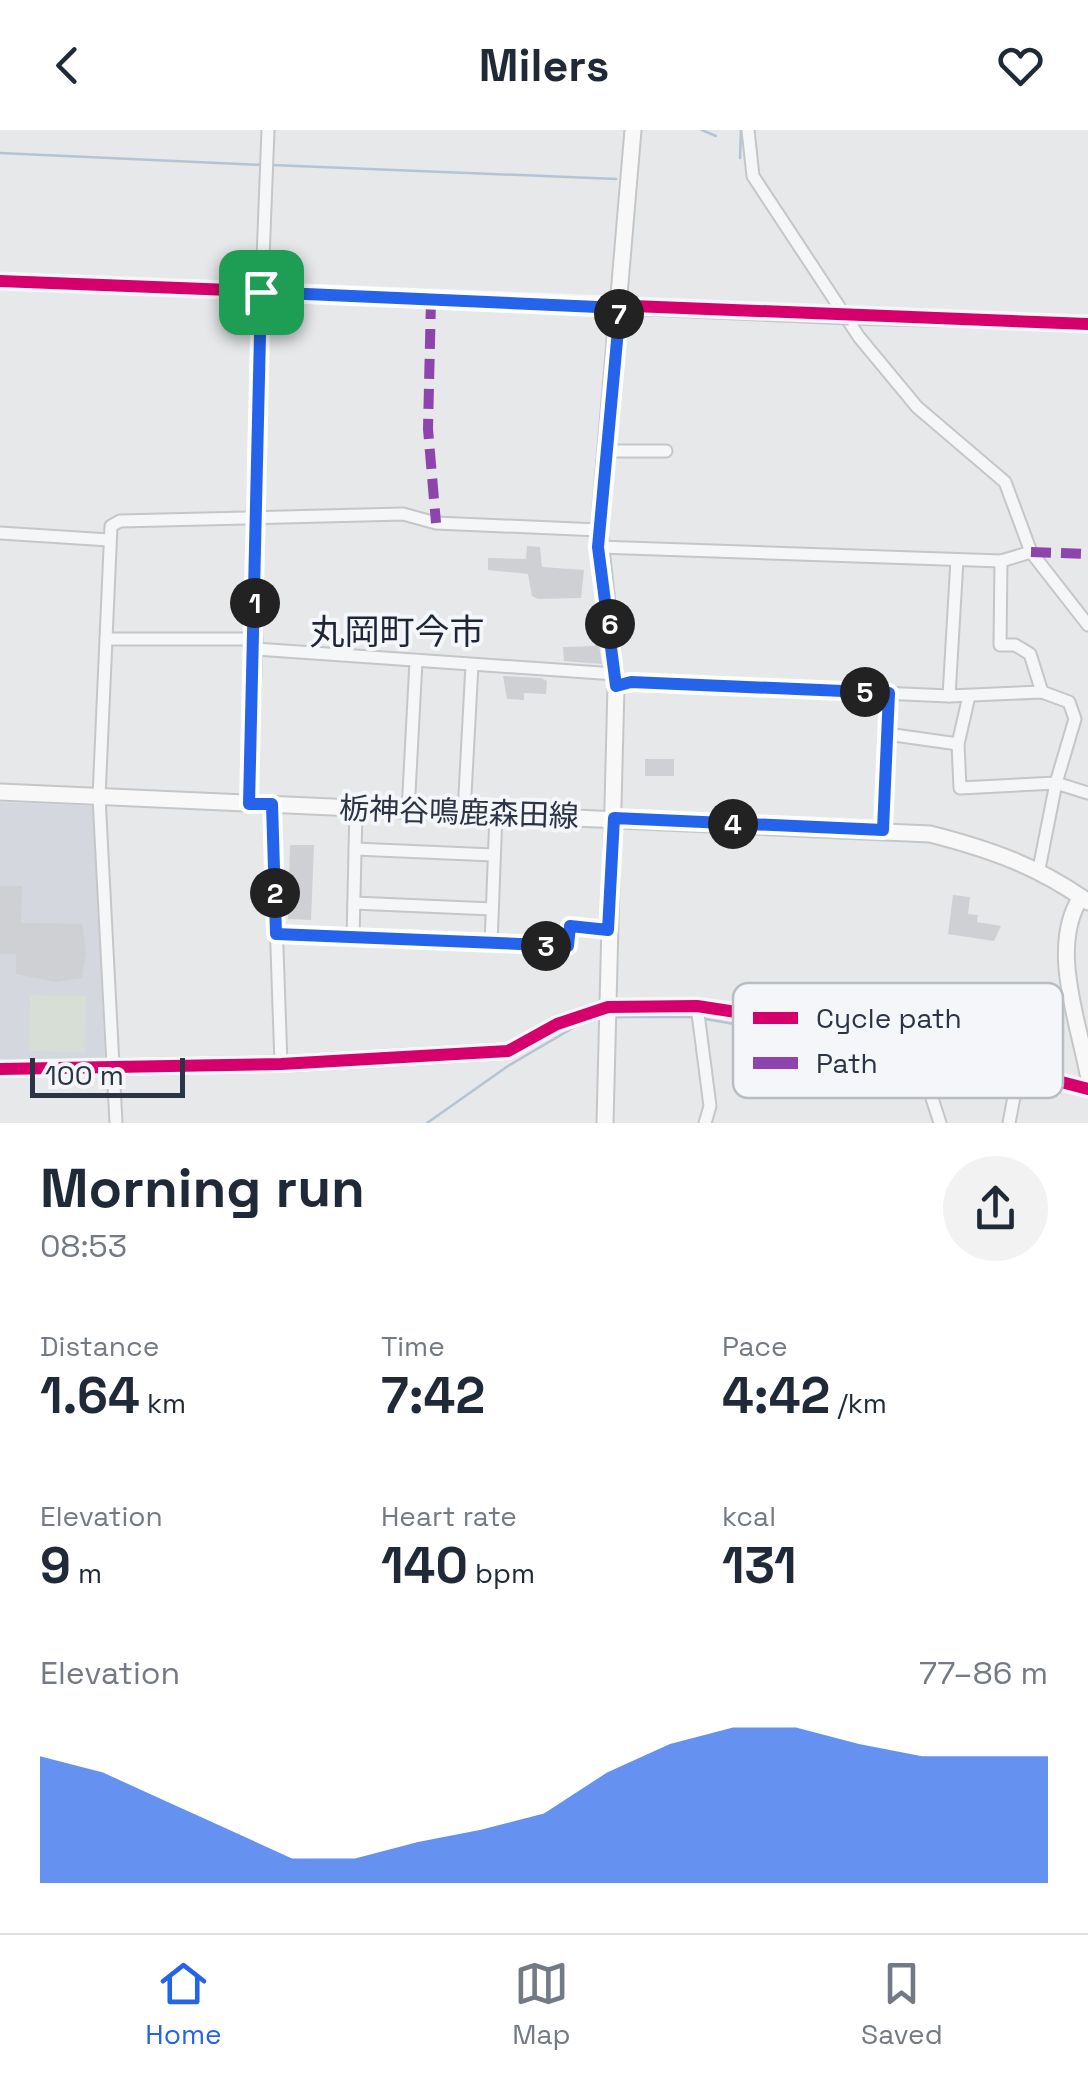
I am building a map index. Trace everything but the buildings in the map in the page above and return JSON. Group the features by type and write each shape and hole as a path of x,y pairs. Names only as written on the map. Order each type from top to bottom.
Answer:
{"main road":[{"path":"605,1123 616,680 599,538 633,130"},
{"name":"栃神谷鳴鹿森田線","path":"0,792 883,830 930,834 978,846 1039,870 1084,899 1066,927 1066,952 1088,1074"},
{"path":"0,1068 113,1070 508,1050 557,1024 608,1014"}],"street":[{"path":"249,804 256,644 254,515 268,130"},
{"path":"748,130 753,176 859,337 917,407 1005,482 1026,555 1088,625"},
{"path":"0,280 849,318 1088,324"},
{"path":"608,451 666,451"},
{"path":"116,1123 100,797 110,526 120,521 254,515 402,514 436,523 599,538 958,560 1001,561 1026,555"},
{"path":"0,534 109,540"},
{"path":"949,696 958,560"},
{"path":"1001,561 1000,645 1016,645 1030,654 1042,692"},
{"path":"106,639 256,644 631,682 949,696 1042,692 1069,702 1076,719 1056,782 1039,870"},
{"path":"408,812 416,660"},
{"path":"464,813 472,665"},
{"path":"883,830 889,693"},
{"path":"969,696 958,744 960,788 1056,782 1088,793"},
{"path":"887,734 958,744"},
{"path":"272,804 281,1064"},
{"path":"353,938 356,808"},
{"path":"490,944 496,814"},
{"path":"355,849 493,856"},
{"path":"354,903 492,909"},
{"path":"276,934 568,946 570,926 608,930"},
{"path":"608,1014 697,1006 733,1012"},
{"path":"697,1006 710,1106 705,1123"},
{"path":"1063,1082 1088,1089"},
{"path":"932,1098 940,1123"},
{"path":"1009,1123 1014,1098"}],"shaded area":[{"path":"0,802 94,806 105,1063 0,1061"},
{"path":"30,995 86,996 85,1052 29,1051"}],"waterway":[{"path":"702,130 716,136"},
{"path":"740,158 741,130"},
{"path":"0,153 264,165"},
{"path":"272,165 616,179"},
{"path":"615,1017 692,1017"},
{"path":"705,1019 733,1024"},
{"path":"427,1123 508,1066 578,1025"}],"marked path":[{"path":"431,299 428,429 436,523"},
{"path":"1031,552 1088,554"}],"cycle path":[{"path":"0,281 1088,324"},
{"path":"0,1069 281,1064 508,1051 557,1024 608,1007 697,1006 733,1012"},
{"path":"1063,1082 1088,1089"}],"district":[{"name":"丸岡町今市","path":"397,632"}],"route":[{"path":"261,292 620,308 598,547 616,686 631,682 889,693 883,830 614,818 608,930 570,926 568,946 276,934 272,804 249,804 256,649 254,515 261,292"}]}
